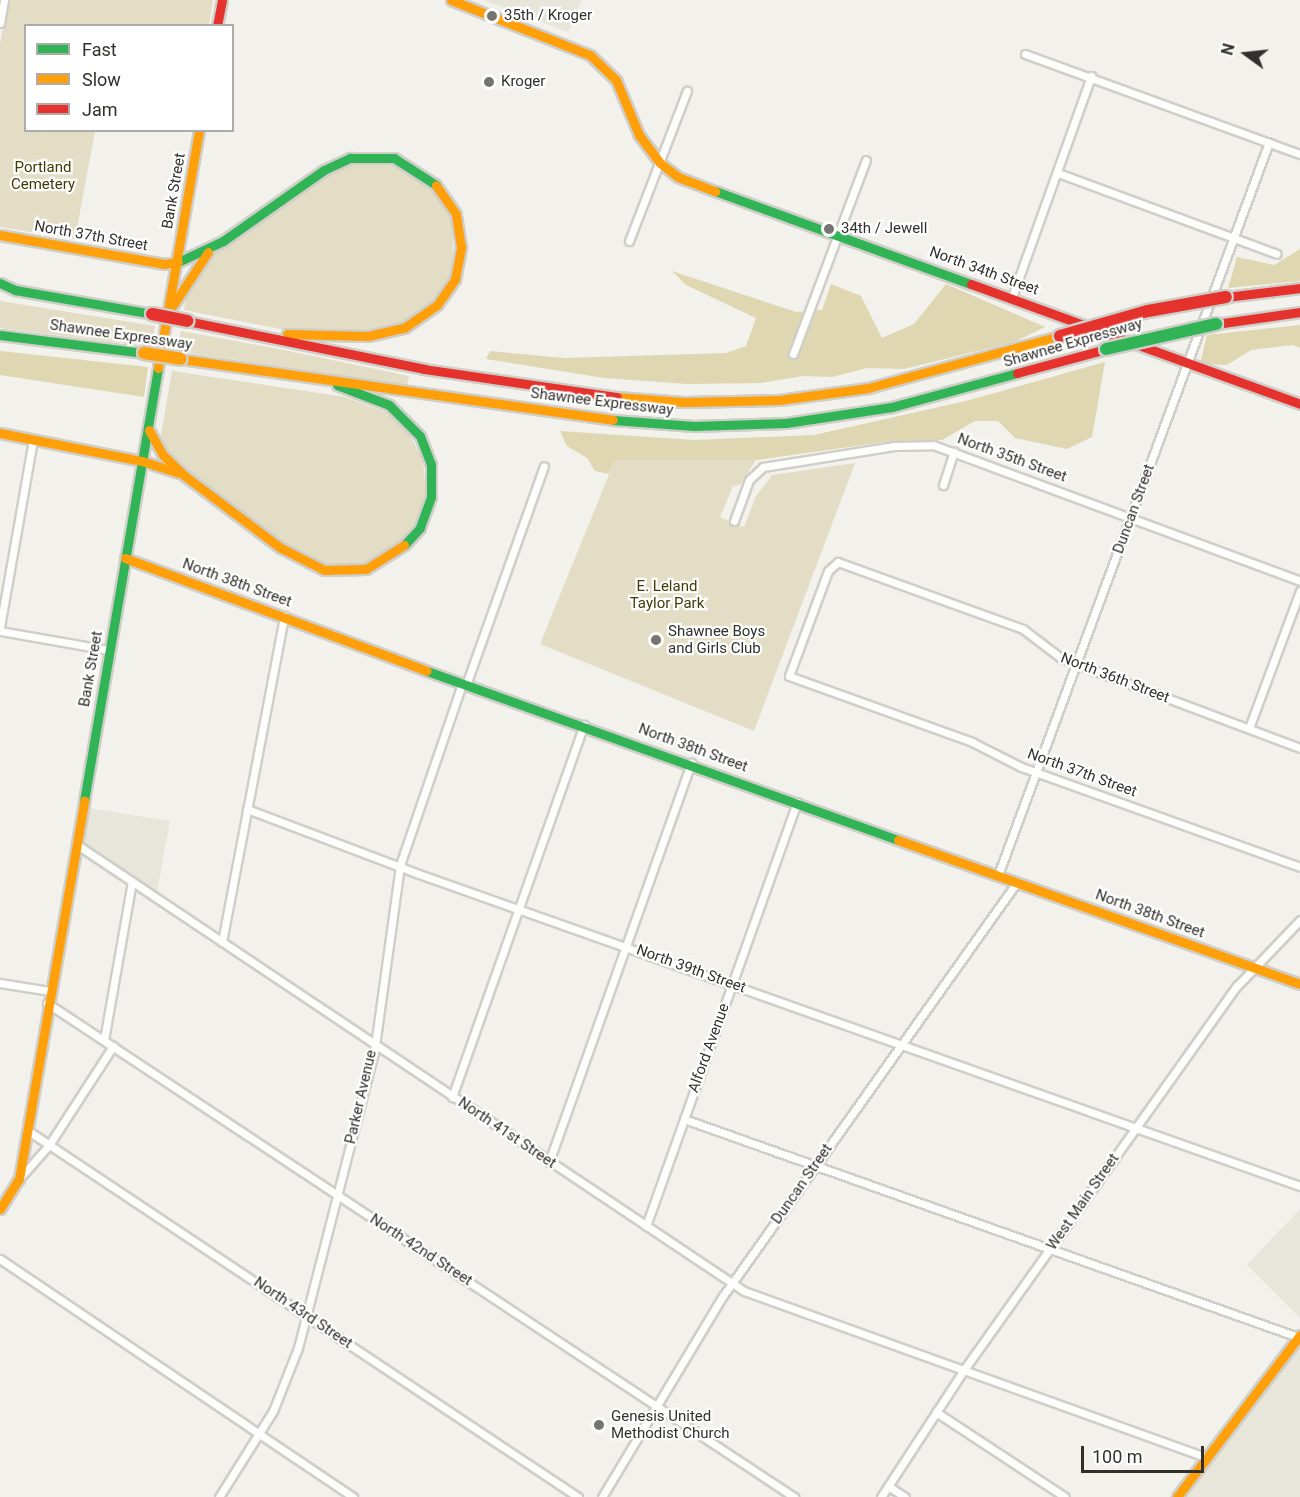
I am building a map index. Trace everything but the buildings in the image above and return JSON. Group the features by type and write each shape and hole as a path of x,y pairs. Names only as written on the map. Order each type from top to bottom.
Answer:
{"main road":[{"path":"218,24 222,0"},
{"path":"451,0 590,55 616,80 639,135 660,163"},
{"name":"Bank Street","path":"0,1209 19,1179 200,132"},
{"path":"178,262 213,247 324,170 360,156 386,157 414,166 440,187 452,205 461,236 458,268 444,298 422,318 404,328 368,336 260,333"},
{"name":"North 34th Street","path":"660,163 678,177 838,232 1300,404"},
{"name":"North 37th Street","path":"0,235 164,264 178,262"},
{"path":"171,308 194,270 213,247"},
{"path":"0,283 15,290"},
{"name":"Shawnee Expressway","path":"15,290 260,333 436,370 614,397 706,402 779,400 868,388 1148,310 1300,288"},
{"path":"0,291 15,290"},
{"name":"Shawnee Expressway","path":"0,335 144,353 641,424 751,425 892,407 1168,332 1300,312"},
{"path":"149,430 164,455 185,476 281,548 314,567 356,571 396,555 414,537 429,508 433,481 429,454 414,427 389,405 331,381"},
{"path":"0,433 142,461 185,476"},
{"name":"North 38th Street","path":"125,558 464,684 584,725 1300,984"},
{"path":"1177,1497 1299,1336"}],"street":[{"path":"0,23 4,0"},
{"path":"1024,54 1091,76 1300,154"},
{"path":"1012,297 1091,76"},
{"path":"629,241 687,91"},
{"name":"Duncan Street","path":"998,875 1269,142"},
{"path":"793,354 866,160"},
{"path":"1058,173 1277,254"},
{"path":"33,439 0,629 109,650"},
{"name":"North 35th Street","path":"734,520 749,480 762,467 915,443 954,452 1300,581"},
{"path":"943,485 954,452"},
{"name":"Parker Avenue","path":"219,1497 259,1435 288,1380 308,1315 374,1053 373,1044 400,865 544,466"},
{"name":"North 36th Street","path":"789,675 828,571 835,562 1023,629 1047,650 1076,664 1300,748"},
{"path":"1249,728 1300,591"},
{"path":"222,942 284,616"},
{"name":"North 37th Street","path":"789,675 972,742 1036,772 1300,867"},
{"path":"452,1097 584,725"},
{"path":"549,1162 691,764"},
{"name":"Alford Avenue","path":"646,1226 797,802"},
{"name":"North 39th Street","path":"247,809 1300,1186"},
{"name":"North 41st Street","path":"76,844 732,1284 963,1371 1206,1457"},
{"path":"104,1040 132,882"},
{"name":"Duncan Street","path":"602,1497 732,1284 1017,882"},
{"name":"West Main Street","path":"880,1497 963,1371 1252,967 1300,920"},
{"name":"North 42nd Street","path":"0,982 49,997 104,1040 794,1497"},
{"path":"19,1179 49,1145 113,1046"},
{"path":"684,1119 1299,1336"},
{"name":"North 43rd Street","path":"27,1130 308,1315 578,1497"},
{"path":"0,1259 353,1497"},
{"path":"936,1412 1065,1497"},
{"path":"888,1486 905,1497"}],"shaded area":[{"path":"483,0 582,0 568,32"},
{"path":"1300,249 1300,281 1228,288 1237,257 1274,265"},
{"path":"672,271 796,312 822,310 831,284 861,296 882,338 914,324 946,284 1045,327 1014,342 904,369 867,368 832,377 803,376 761,383 687,384 604,378 486,359 490,351 564,358 726,353 746,346 756,318 686,285"},
{"path":"1300,325 1300,348 1293,345 1251,350 1227,365 1200,364 1207,335"},
{"path":"0,351 148,367 144,397 0,375"},
{"path":"1105,362 1092,437 1067,449 1015,438 998,421 975,421 942,440 892,441 756,460 615,460 609,474 595,471 587,458 567,446 560,431 694,440 814,435 966,401"},
{"path":"88,808 170,821 157,892 81,842"},
{"path":"1300,1209 1300,1318 1247,1265"},
{"path":"1300,1348 1300,1497 1187,1497 1293,1355"}],"green space":[{"name":"Portland Cemetery","path":"8,0 213,0 209,24 24,24 24,132 95,132 75,239 0,227 0,44"},
{"path":"379,163 403,168 423,179 433,188 452,221 454,267 446,287 421,315 378,332 295,332 184,310 186,295 205,261 220,249 334,171 356,164"},
{"path":"0,301 155,326 152,347 0,328"},
{"path":"181,331 409,376 407,384 374,381 177,351"},
{"path":"172,371 345,397 385,412 408,432 423,460 426,495 417,522 402,544 371,563 324,566 285,546 171,457 160,441"},
{"name":"E. Leland Taylor Park","path":"615,460 756,460 740,485 733,486 720,517 744,527 756,496 772,475 855,463 754,731 540,644"}],"traffic: fast":[{"path":"178,262 223,241 324,170 350,158 394,158 436,185"},
{"path":"715,191 971,284"},
{"path":"0,283 15,290 152,314"},
{"path":"1106,349 1216,324"},
{"path":"0,335 144,353"},
{"path":"84,801 158,368"},
{"path":"613,420 694,426 786,423 892,407 1017,373"},
{"path":"337,385 389,405 420,436 431,465 431,497 420,528 404,545"},
{"path":"427,671 898,840"}],"traffic: slow":[{"path":"451,0 590,55 616,80 639,135 660,163 678,177 715,191"},
{"path":"158,368 199,132"},
{"path":"287,334 368,336 404,328 437,305 455,279 461,247 456,214 436,185"},
{"path":"0,235 164,264 178,262"},
{"path":"171,308 208,252"},
{"path":"617,397 683,402 779,400 868,388 1060,336"},
{"path":"144,353 181,359"},
{"path":"181,359 613,420"},
{"path":"149,430 163,455 185,476 281,548 324,570 366,569 404,545"},
{"path":"0,433 142,461"},
{"path":"142,461 178,473"},
{"path":"125,558 427,671"},
{"path":"0,1209 19,1179 84,801"},
{"path":"898,840 1300,984"},
{"path":"1177,1497 1300,1335"}],"traffic: jam":[{"path":"217,24 222,0"},
{"path":"971,284 1300,404"},
{"path":"1226,297 1300,288"},
{"path":"1060,336 1148,311 1226,297"},
{"path":"1216,324 1300,312"},
{"path":"152,314 187,321"},
{"path":"187,321 424,369 617,397"},
{"path":"1017,373 1106,349"}],"place":[{"name":"35th / Kroger","path":"492,16"},
{"name":"Kroger","path":"489,82"},
{"name":"34th / Jewell","path":"829,229"},
{"name":"Shawnee Boys and Girls Club","path":"656,640"},
{"name":"Genesis United Methodist Church","path":"599,1425"}]}
